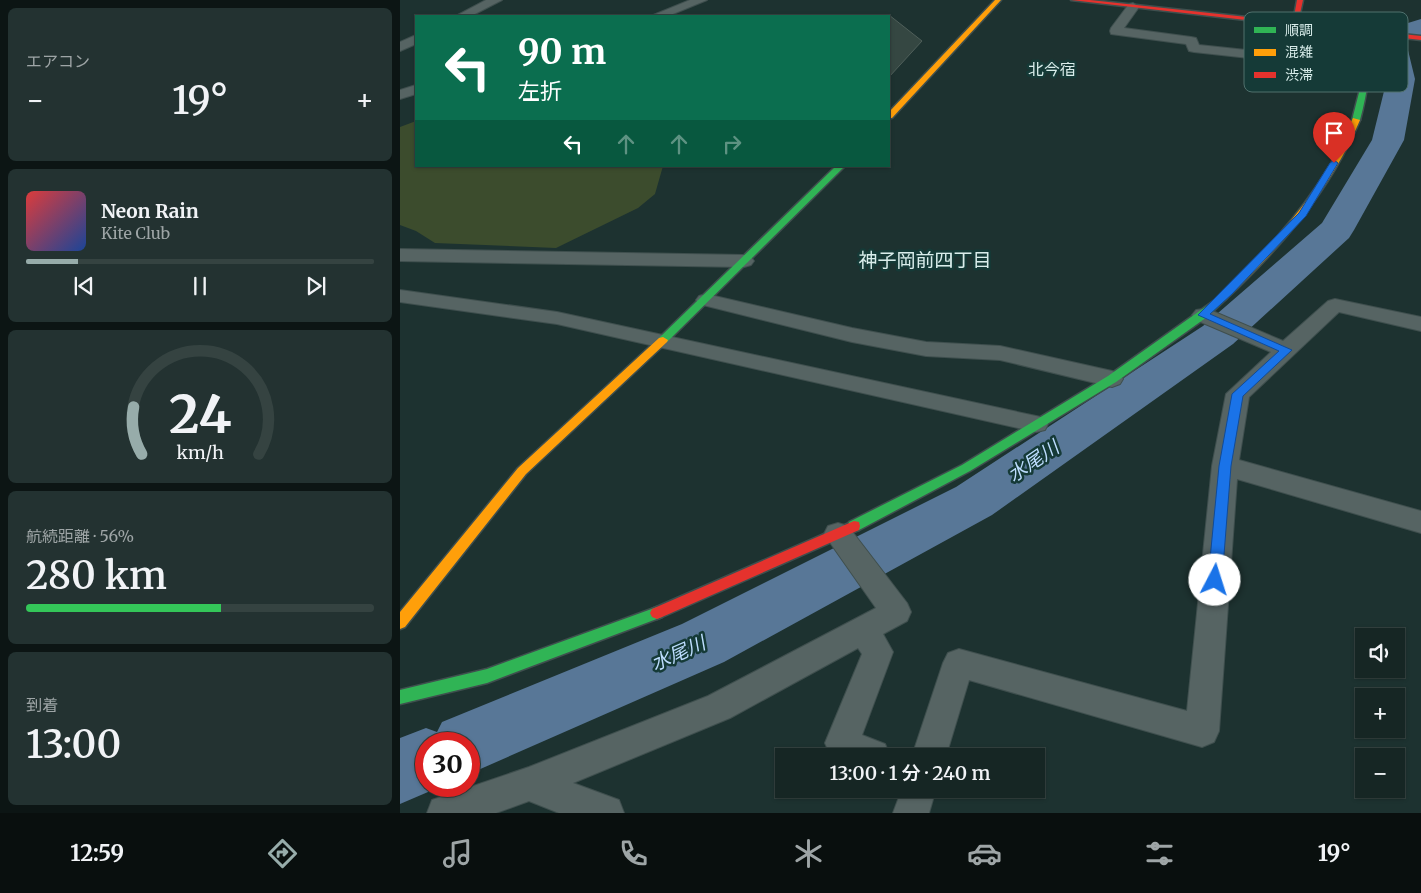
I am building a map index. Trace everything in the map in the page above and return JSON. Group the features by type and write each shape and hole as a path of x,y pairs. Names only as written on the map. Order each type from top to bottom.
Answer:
{"street":[{"path":"464,15 496,0"},
{"path":"660,15 701,0"},
{"path":"890,115 998,0"},
{"path":"1074,0 1244,19"},
{"path":"1106,45 1133,7"},
{"path":"1116,32 1191,41 1194,48 1244,53"},
{"path":"1408,37 1421,38"},
{"path":"400,47 415,40"},
{"path":"400,94 415,90"},
{"path":"400,697 487,676 641,619 838,534 966,468 1112,379 1203,315 1228,292 1302,214 1350,137 1364,92"},
{"path":"400,622 522,471 706,300 840,167"},
{"path":"400,255 744,261"},
{"path":"400,296 557,318 1036,424"},
{"path":"706,300 852,335 917,348 1000,353 1112,379"},
{"path":"933,748 959,664 1202,731 1225,466 1238,394 1335,305 1421,324"},
{"path":"1203,315 1286,350"},
{"path":"1225,466 1421,522"},
{"path":"445,813 529,784 719,707 864,631 896,612 838,534"},
{"path":"854,748 842,743 878,652 864,631"},
{"path":"529,784 606,813"},
{"path":"911,813 916,798"}],"green space":[{"path":"415,121 415,167 663,167 655,194 638,208 556,248 435,243 416,231 400,225 400,127"}],"building":[{"path":"890,16 922,41 890,76"}],"waterway":[{"name":"水尾川","path":"1408,31 1419,32 1418,27 1421,26"},
{"name":"水尾川","path":"480,738 703,643 974,501 1218,335 1336,230 1388,140 1398,92"},
{"name":"水尾川","path":"400,771 415,765"}],"traffic: fast":[{"path":"1356,120 1363,92"},
{"path":"663,340 840,167"},
{"path":"854,526 966,468 1112,379 1203,315 1222,298"},
{"path":"400,697 487,676 657,613"}],"traffic: slow":[{"path":"890,115 998,0"},
{"path":"1222,298 1261,260 1317,193 1346,144 1356,120"},
{"path":"400,623 522,471 663,340"}],"traffic: jam":[{"path":"1074,0 1244,19"},
{"path":"1298,12 1300,0"},
{"path":"1408,37 1421,38"},
{"path":"657,613 854,526"}],"district":[{"name":"北今宿","path":"1052,69"},
{"name":"神子岡前四丁目","path":"925,260"}],"route":[{"path":"1215,580 1225,466 1238,394 1286,350 1203,315 1228,292 1302,214 1334,163"}]}
